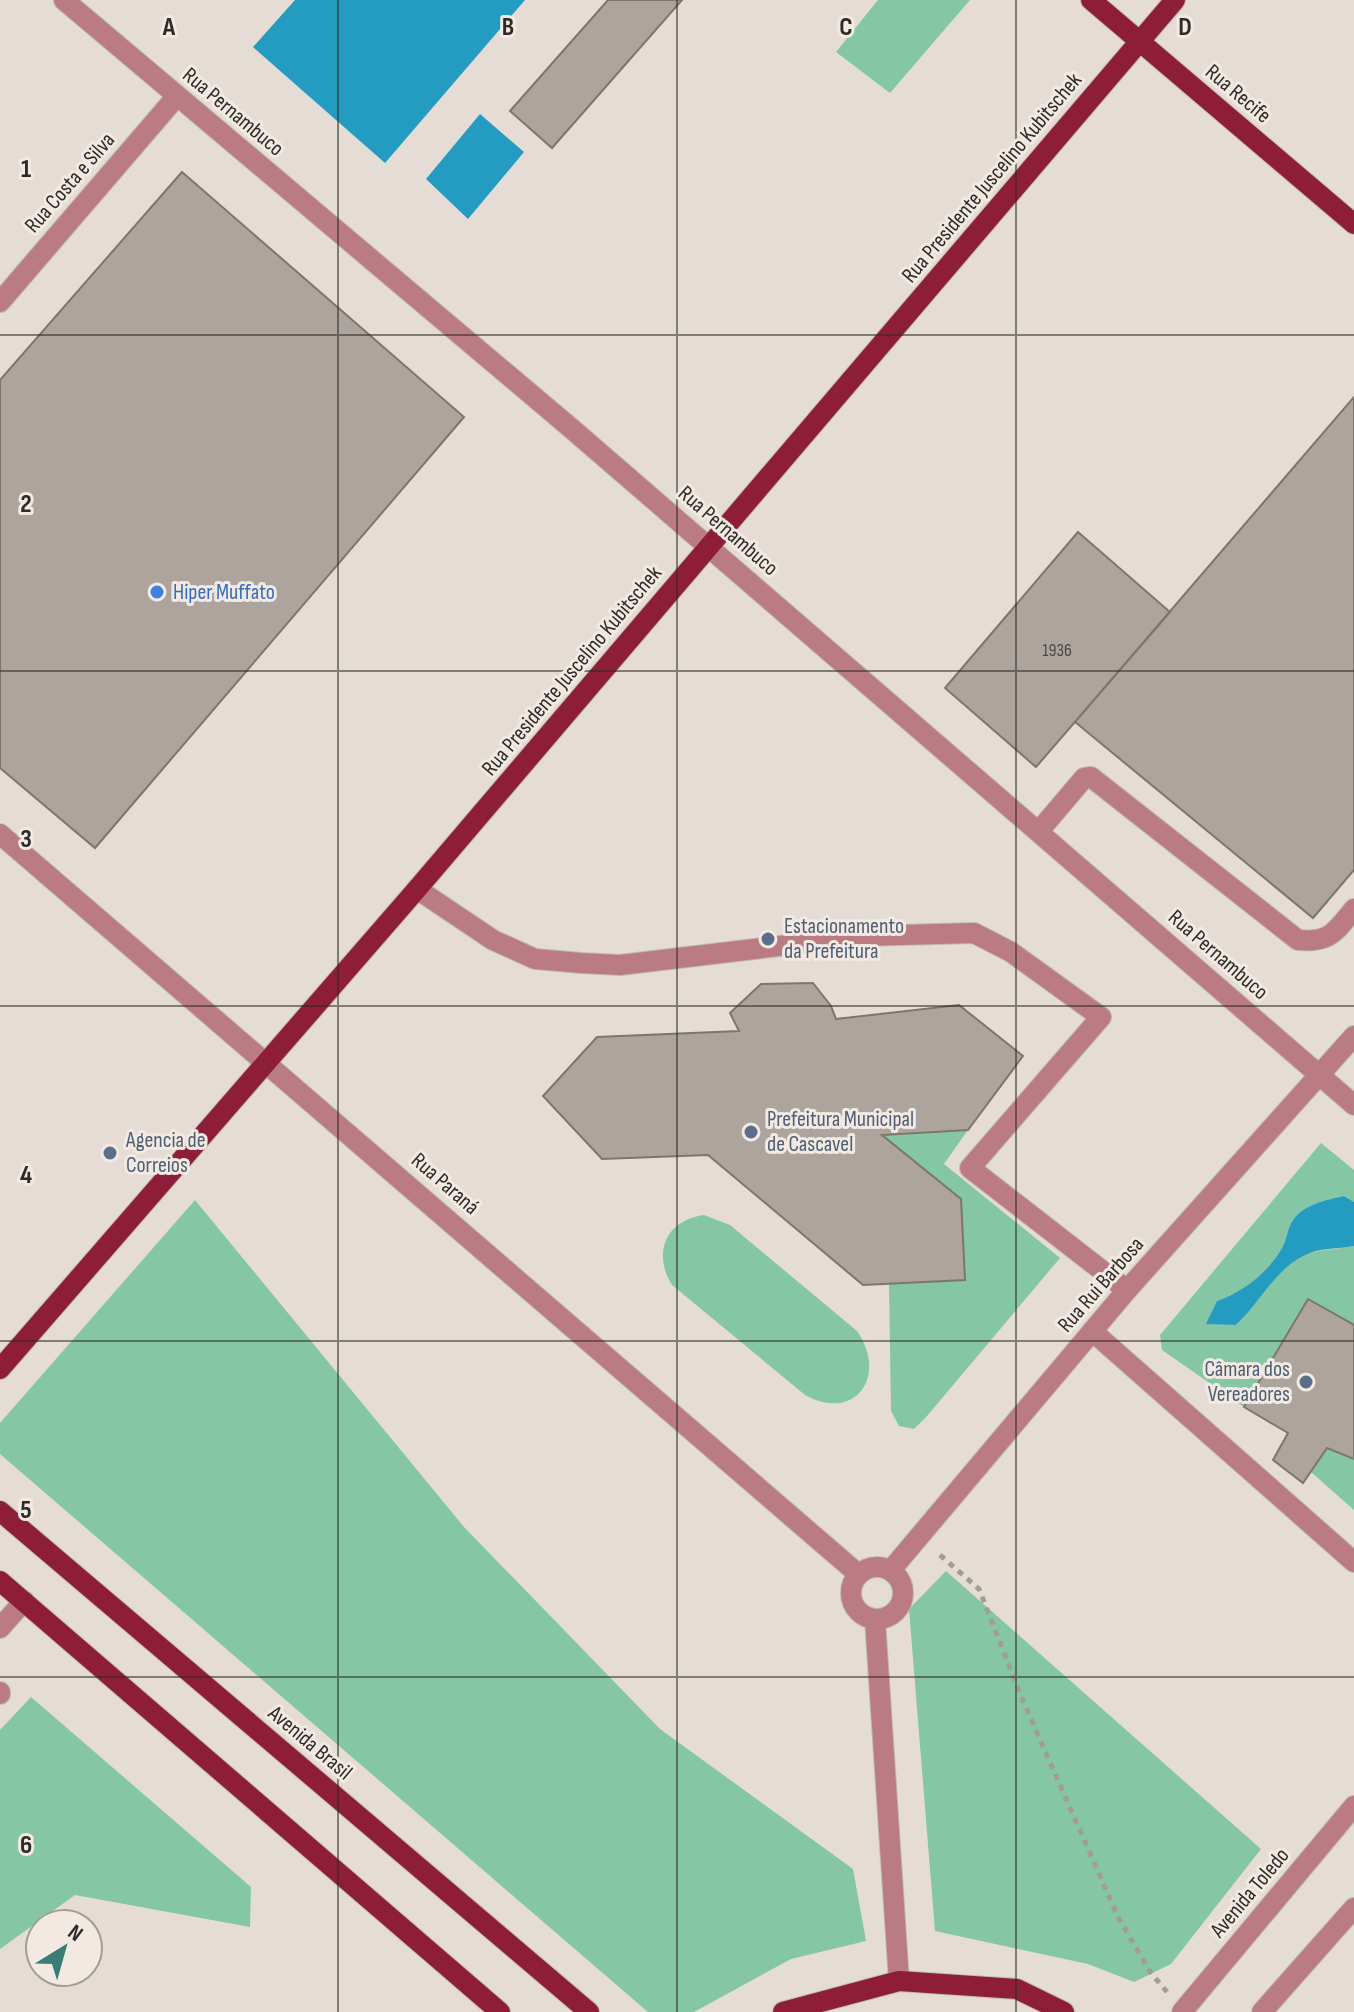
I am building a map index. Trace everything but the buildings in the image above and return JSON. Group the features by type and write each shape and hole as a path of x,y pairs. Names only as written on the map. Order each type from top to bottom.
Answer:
{"main road":[{"name":"Rua Recife","path":"1091,0 1351,216"},
{"name":"Rua Presidente Juscelino Kubitschek","path":"0,1369 417,889 1175,0"},
{"name":"Avenida Brasil","path":"0,1511 589,2012"},
{"path":"0,1581 492,2009"},
{"path":"783,2012 899,1981 1017,1989 1064,2012"}],"street":[{"name":"Rua Pernambuco","path":"64,0 709,547 1354,1105"},
{"name":"Rua Costa e Silva","path":"0,302 177,96"},
{"path":"1039,831 1084,778 1091,777 1298,940 1318,942 1332,934 1354,909"},
{"name":"Rua Paraná","path":"0,834 857,1573"},
{"path":"417,889 493,940 535,959 620,965 863,936 974,933 1011,952 1101,1017 970,1168 1127,1290"},
{"name":"Rua Rui Barbosa","path":"891,1570 1127,1290 1354,1036"},
{"path":"1092,1331 1354,1562"},
{"path":"874,1566 891,1570 902,1584 902,1601 892,1615 875,1620 856,1611 849,1592 857,1573 874,1566"},
{"path":"0,1628 24,1601"},
{"path":"875,1620 899,1981"},
{"name":"Avenida Toledo","path":"1183,2011 1354,1806"},
{"path":"1262,2012 1354,1908"}],"path":[{"path":"919,1536 979,1589 1021,1696 1118,1917 1151,1973 1183,2011"}],"green space":[{"path":"878,0 970,0 890,93 836,52"},
{"path":"968,1130 944,1164 1060,1258 927,1416 914,1429 899,1426 891,1411 889,1284 965,1280 961,1199 882,1135"},
{"path":"1321,1143 1354,1170 1354,1202 1344,1196 1303,1210 1293,1220 1284,1244 1264,1272 1246,1286 1217,1301 1207,1323 1236,1325 1278,1274 1298,1258 1309,1253 1354,1246 1354,1325 1308,1299 1244,1407 1162,1350 1160,1335"},
{"path":"195,1200 464,1527 660,1729 853,1869 866,1941 791,1959 694,2012 648,2012 0,1454 0,1423"},
{"path":"704,1215 730,1225 857,1331 866,1348 868,1378 862,1390 852,1399 839,1403 823,1402 805,1395 672,1285 663,1261 666,1240 680,1224"},
{"path":"1327,1448 1354,1459 1354,1510 1311,1472"},
{"path":"946,1571 1261,1849 1171,1964 1134,1982 1088,1964 935,1931 909,1609"},
{"path":"31,1697 251,1887 250,1927 75,1895 57,1908 24,1908 24,1932 0,1949 0,1730"}],"water":[{"path":"295,0 525,0 385,163 253,47"},
{"path":"480,114 524,152 468,219 426,179"},
{"path":"1344,1196 1354,1202 1354,1246 1305,1255 1276,1278 1236,1325 1206,1324 1217,1301 1247,1286 1272,1263 1284,1244 1293,1220 1303,1210"}],"place":[{"name":"Hiper Muffato","path":"157,592"},
{"name":"Estacionamento da Prefeitura","path":"768,939"},
{"name":"Prefeitura Municipal de Cascavel","path":"751,1132"},
{"name":"Agencia de Correios","path":"110,1153"},
{"name":"Câmara dos Vereadores","path":"1306,1382"}]}
